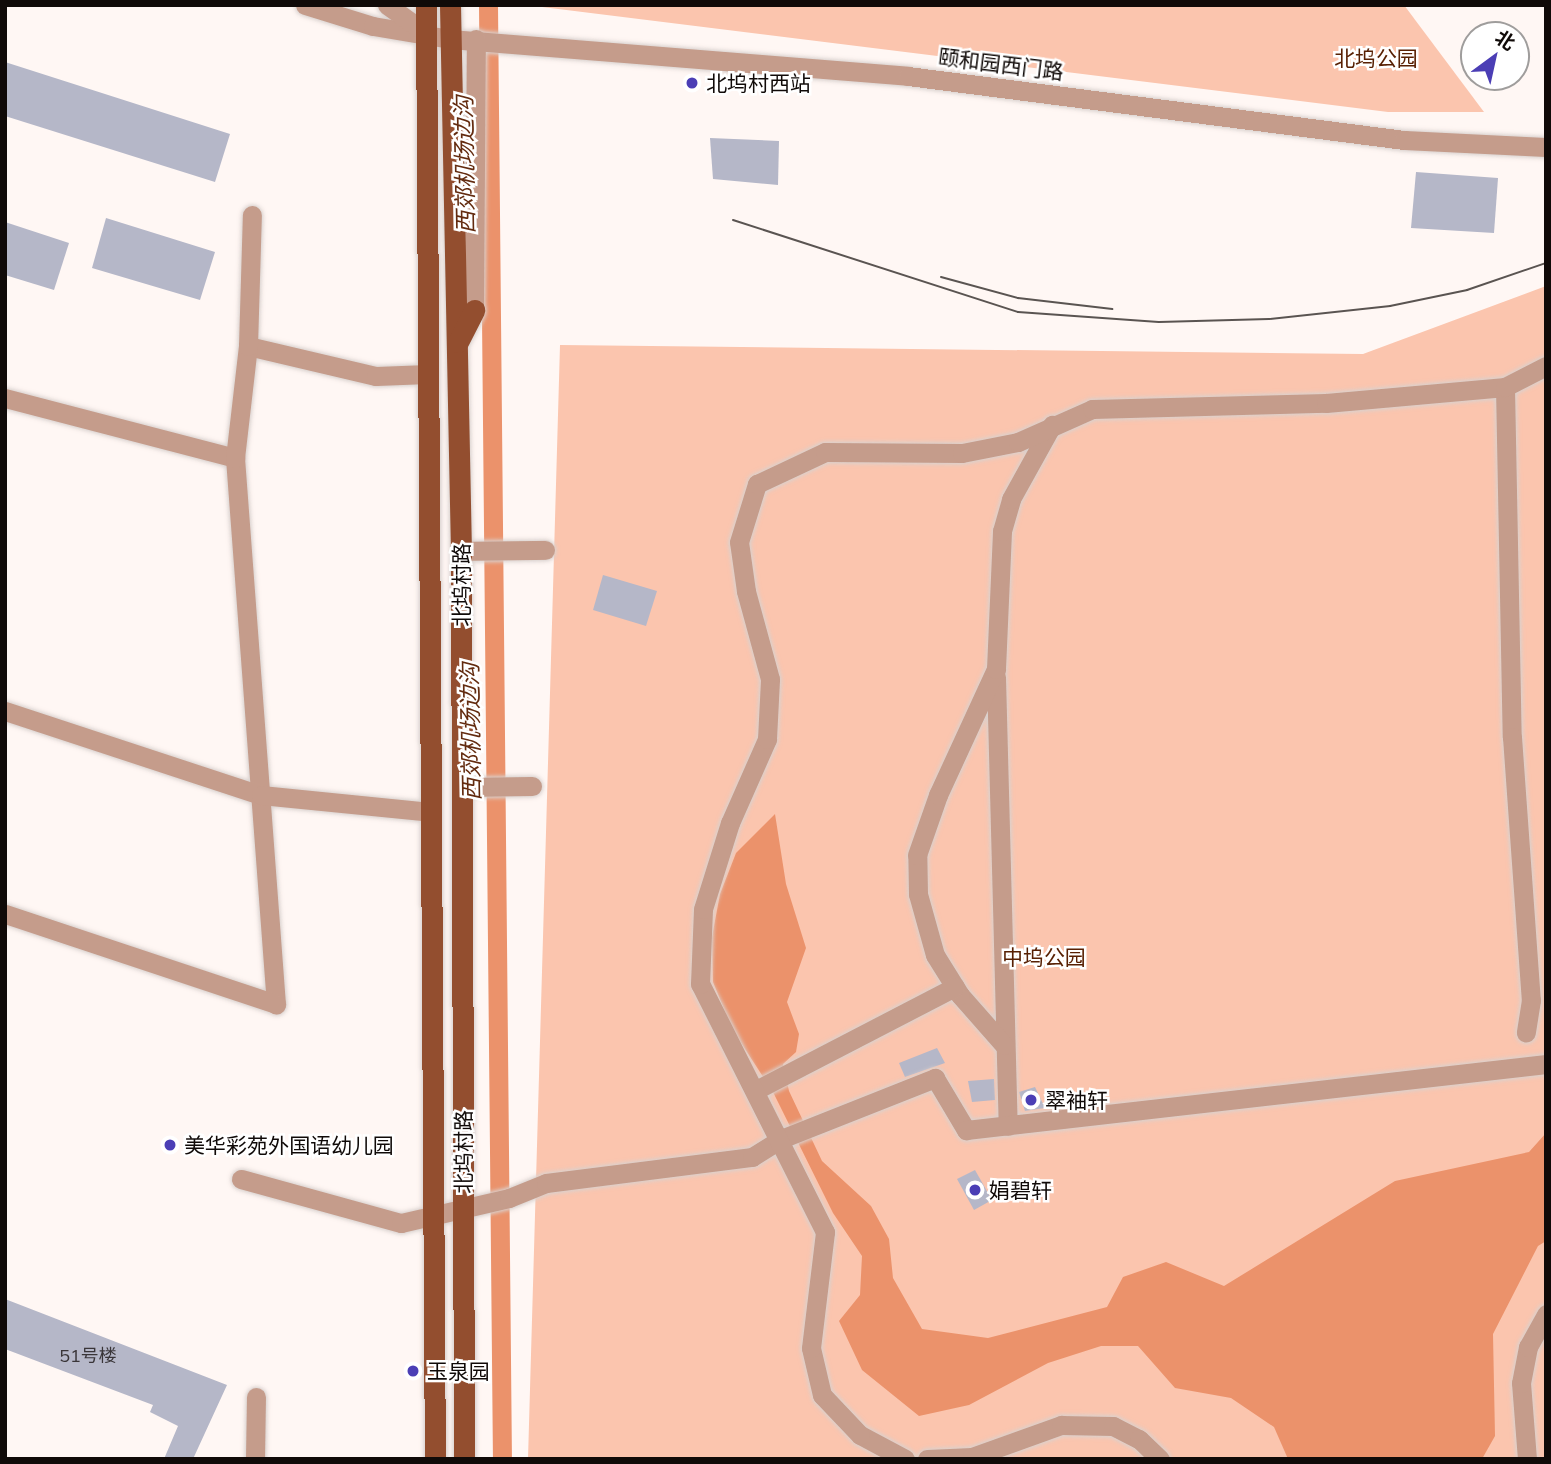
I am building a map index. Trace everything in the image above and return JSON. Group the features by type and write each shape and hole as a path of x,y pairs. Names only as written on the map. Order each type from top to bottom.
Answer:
{"main road":[{"name":"北坞村路","path":"426,5 435,1459"},
{"name":"北坞村路","path":"450,5 457,344 471,550 462,787 464,1459"},
{"path":"457,344 474,310"}],"street":[{"path":"304,5 373,26 426,32"},
{"path":"387,5 426,32"},
{"name":"颐和园西门路","path":"426,32 450,39 908,76 1404,140 1546,147"},
{"path":"474,310 476,39"},
{"path":"5,914 276,1004 236,458 248,346 252,215"},
{"path":"248,346 376,376 428,374"},
{"path":"905,1459 860,1435 822,1395 811,1348 825,1232 781,1139 700,984 702,909 730,823 767,739 770,679 746,591 739,542 757,484 825,452 962,453 1018,442 1092,409 1326,403 1505,387 1546,366"},
{"path":"1505,387 1512,737 1531,1000 1526,1033"},
{"path":"5,398 236,458"},
{"path":"1008,1126 996,669 1002,531 1011,499 1052,425"},
{"path":"471,550 545,550"},
{"path":"996,669 938,795 917,855 918,894 935,955 955,987 1004,1045"},
{"path":"5,710 261,795 430,812"},
{"path":"462,787 524,787"},
{"path":"756,1090 955,987"},
{"path":"241,1179 401,1223 500,1200 546,1183 752,1157 781,1139 935,1078 966,1130 1543,1065"},
{"path":"1527,1459 1521,1383 1528,1347 1546,1314"},
{"path":"255,1459 256,1397"},
{"path":"927,1459 972,1457 1061,1425 1113,1426 1139,1439 1160,1459"}],"green space":[{"name":"北坞公园","path":"526,5 1404,5 1460,80 1460,91 1468,91 1484,112 1388,112"},
{"name":"中坞公园","path":"1546,286 1546,1459 528,1459 560,345 1363,354"}],"shaded area":[{"path":"775,814 786,884 806,948 787,1002 799,1034 796,1052 783,1064 789,1091 822,1161 871,1206 889,1239 893,1278 922,1329 988,1338 1107,1307 1123,1277 1166,1262 1224,1286 1395,1181 1529,1152 1546,1133 1546,1241 1538,1246 1493,1334 1495,1436 1482,1459 1288,1459 1274,1427 1231,1398 1175,1388 1138,1346 1101,1346 1048,1363 969,1405 919,1416 862,1370 839,1321 860,1295 862,1256 833,1213 773,1092 732,1029 713,982 712,937 720,894 736,853"}],"building":[{"path":"5,62 230,134 215,182 5,116"},
{"path":"710,138 779,141 778,185 713,179"},
{"path":"1416,172 1498,178 1494,233 1411,228"},
{"path":"106,218 215,252 200,300 92,268"},
{"path":"5,222 69,243 54,290 5,275"},
{"path":"603,575 657,591 646,626 593,610"},
{"path":"937,1048 945,1063 905,1077 899,1063"},
{"path":"994,1079 995,1100 972,1102 968,1081"},
{"name":"翠袖轩","path":"1035,1087 1045,1108 1025,1111 1019,1092"},
{"name":"娟碧轩","path":"975,1170 992,1200 974,1210 957,1179"},
{"path":"5,1299 227,1385 193,1459 164,1459 178,1426 150,1412 153,1405 5,1349"}],"waterway":[{"name":"西郊机场边沟","path":"488,5 502,1459"}],"tram line":[{"path":"733,220 1018,312 1159,322 1269,319 1390,306 1467,290 1546,263"},
{"path":"941,277 1018,298 1112,309"}],"place":[{"name":"北坞村西站","path":"692,83"},
{"name":"翠袖轩","path":"1031,1100"},
{"name":"美华彩苑外国语幼儿园","path":"170,1145"},
{"name":"娟碧轩","path":"975,1190"},
{"name":"玉泉园","path":"413,1371"}]}
